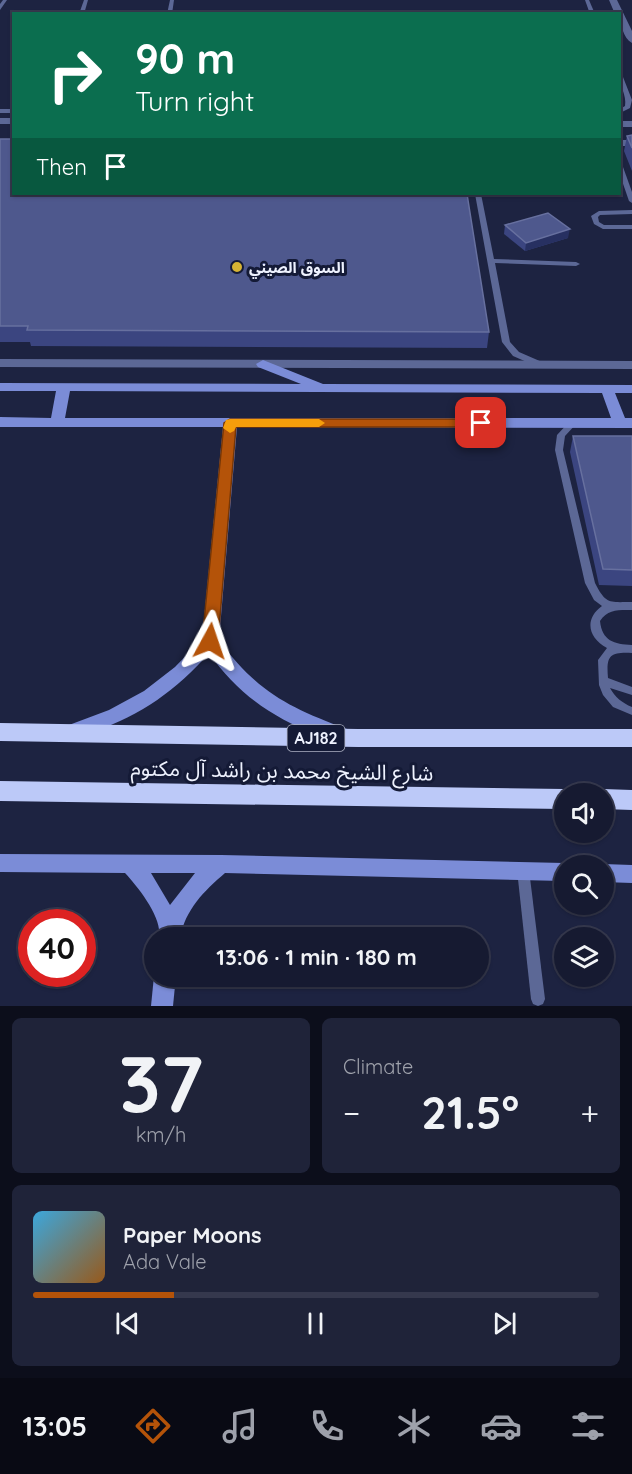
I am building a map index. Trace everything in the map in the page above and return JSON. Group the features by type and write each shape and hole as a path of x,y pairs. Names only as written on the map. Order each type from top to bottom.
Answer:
{"highway":[{"name":"شارع الشيخ محمد بن راشد آل مكتوم","path":"0,732 358,738 632,738"},
{"name":"شارع الشيخ محمد بن راشد آل مكتوم","path":"0,791 554,799"},
{"path":"614,799 632,800"}],"street":[{"path":"624,31 632,40"},
{"path":"0,363 632,365"},
{"path":"263,364 326,388"},
{"path":"0,387 632,389"},
{"path":"57,422 64,387"},
{"path":"0,422 626,423 607,389"},
{"path":"64,734 101,722 135,707 165,688 190,665 210,641 230,423"},
{"path":"210,641 224,663 243,684 267,702 294,718 325,730 358,738"},
{"path":"0,863 221,864 554,872"},
{"path":"172,927 189,894 221,864"},
{"path":"131,865 155,895 166,927"},
{"path":"614,873 632,874"},
{"path":"162,1006 164,987"}],"lane":[{"path":"0,8 5,0"},
{"path":"621,80 629,103 621,110"},
{"path":"621,170 632,201"},
{"path":"478,195 506,342 523,358 542,365"},
{"path":"632,212 598,213 594,216 600,226 632,227"},
{"path":"491,261 576,264"},
{"path":"573,423 561,435 559,450 590,583 597,597 609,606"},
{"path":"617,649 606,644 595,629 595,621 598,614 609,606 632,606"},
{"path":"632,649 611,650 603,660 605,691 616,704 632,711"},
{"path":"604,681 632,691"},
{"path":"524,870 538,999"}],"building":[{"path":"632,135 632,148 627,136"},
{"name":"السوق الصيني","path":"0,139 12,139 12,195 467,195 489,332 27,330 28,326 0,326"},
{"path":"548,213 570,229 526,243 505,225"},
{"path":"573,436 632,436 632,570 603,569"}],"slow traffic":[{"path":"230,428 230,423 319,423"}],"place":[{"name":"السوق الصيني","path":"237,267"}],"route":[{"path":"210,641 230,423 481,423"}]}
